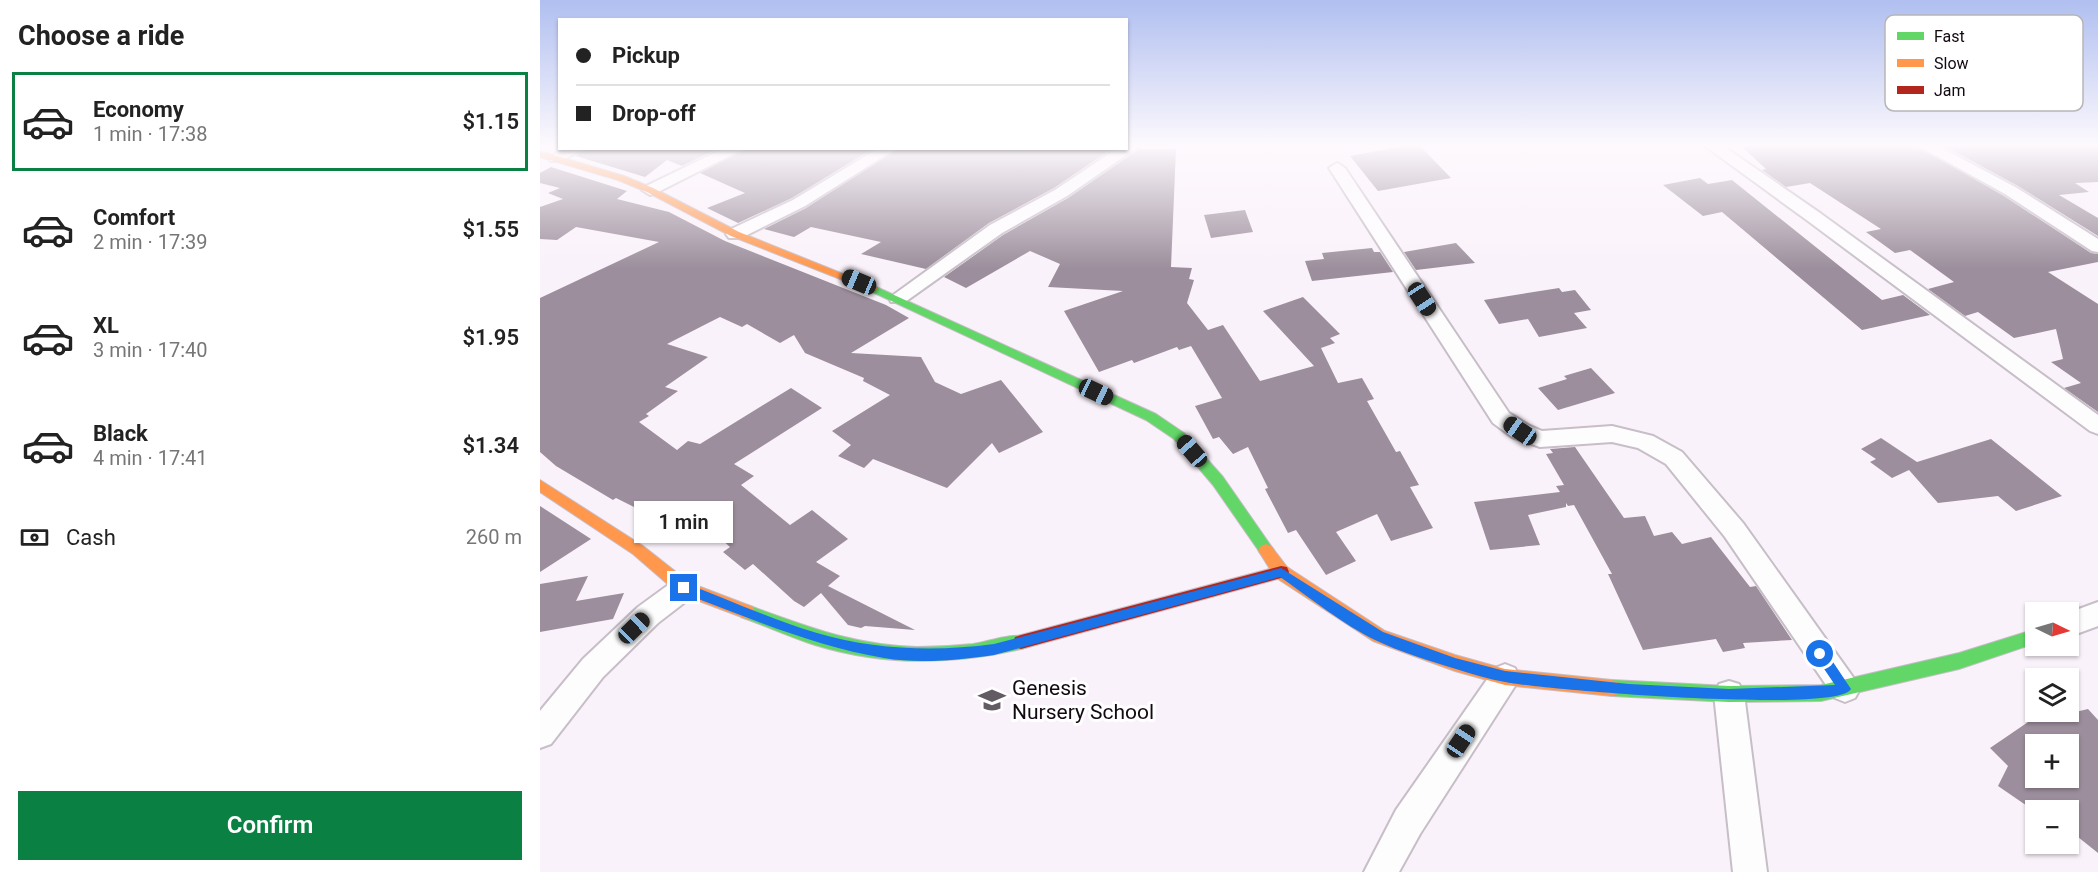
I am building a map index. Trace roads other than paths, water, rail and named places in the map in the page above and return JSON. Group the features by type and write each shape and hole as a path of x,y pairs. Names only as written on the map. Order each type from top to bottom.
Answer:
{"street":[{"path":"642,187 735,234 898,298 1151,417 1179,436 1218,481 1281,572 1379,636 1455,663 1505,677 1629,690 1729,694 1821,693 1959,662 2025,640"},
{"path":"650,190 657,187"},
{"path":"735,234 825,187"},
{"path":"898,298 996,229 1071,187"},
{"path":"1349,187 1501,418 1520,431 1540,439 1612,434 1645,442 1674,458 1734,530 1845,689"},
{"path":"1771,187 2098,426"},
{"path":"2003,187 2098,247"},
{"path":"540,485 638,550 684,588 816,638 886,653 954,655 1034,640 1281,572"},
{"path":"540,734 593,668 648,615 684,588"},
{"path":"2079,621 2098,614"},
{"path":"1381,872 1408,822 1505,677"},
{"path":"1729,694 1750,872"}],"place":[{"name":"Genesis Nursery School","path":"992,700"}]}
